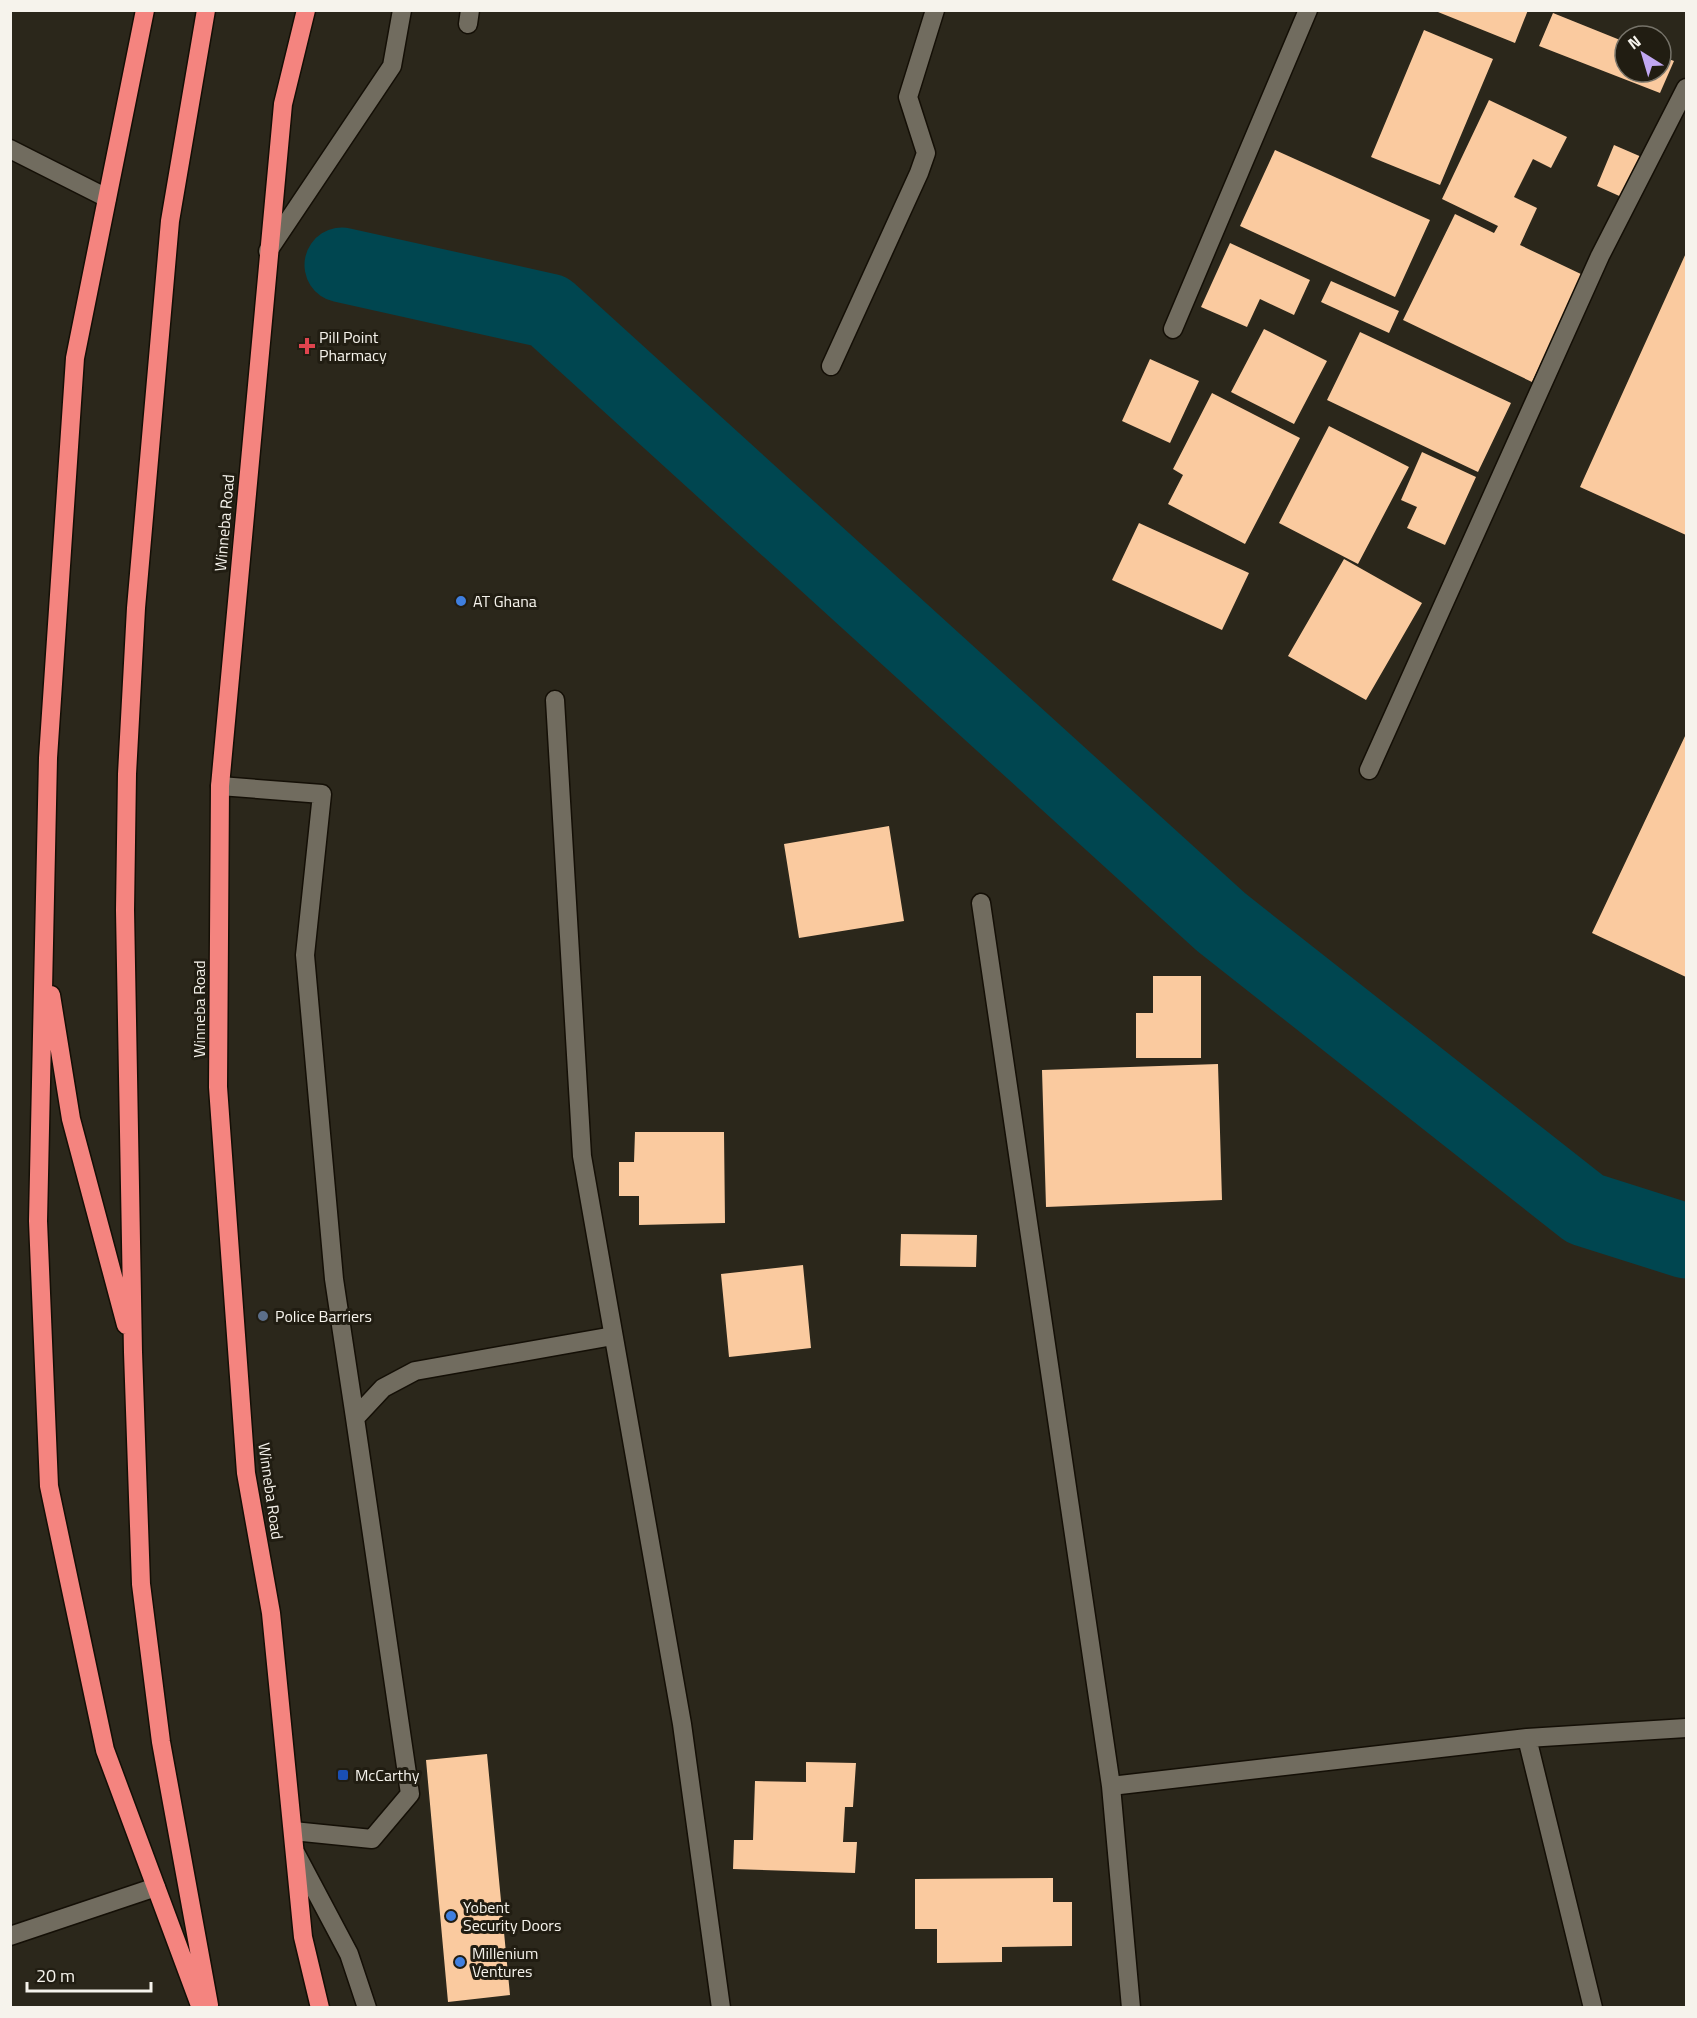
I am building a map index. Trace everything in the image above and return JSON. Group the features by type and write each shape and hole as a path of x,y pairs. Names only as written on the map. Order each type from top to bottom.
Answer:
{"highway":[{"path":"145,10 75,358 48,758 38,1221 48,1486 105,1750 201,2007"},
{"path":"206,10 170,221 135,632 127,774 125,910 133,1353 141,1584 161,1742 210,2007"},
{"name":"Winneba Road","path":"306,10 283,105 220,786 218,1087 246,1473 271,1613 303,1937 320,2007"},
{"path":"43,948 71,1119 133,1353"}],"street":[{"path":"268,251 392,66 402,10"},
{"path":"831,366 920,173 926,153 908,97 935,10"},
{"path":"1173,329 1308,10"},
{"path":"1369,770 1600,256 1686,88"},
{"path":"10,149 107,198"},
{"path":"555,700 582,1156 682,1725 721,2007"},
{"path":"220,786 322,794 305,955 334,1279 410,1794 372,1839 293,1831"},
{"path":"981,903 1111,1786 1131,2007"},
{"path":"355,1418 383,1388 415,1371 613,1336"},
{"path":"1111,1786 1527,1738 1686,1728"},
{"path":"1527,1738 1593,2007"},
{"path":"296,1854 349,1954 367,2007"},
{"path":"10,1936 156,1887"}],"building":[{"path":"1433,10 1528,10 1515,43"},
{"path":"1553,13 1613,37 1613,75 1539,46"},
{"path":"1424,30 1493,59 1440,185 1371,157"},
{"path":"1637,84 1664,84 1660,93"},
{"path":"1489,100 1567,137 1551,168 1533,159 1514,197 1537,208 1520,245 1583,275 1532,382 1403,320 1455,214 1494,233 1498,226 1442,199"},
{"path":"1614,145 1644,158 1626,199 1597,186"},
{"path":"1275,150 1430,220 1395,297 1240,226"},
{"path":"1230,243 1310,280 1294,315 1260,299 1247,327 1201,307"},
{"path":"1686,253 1686,535 1580,487"},
{"path":"1331,281 1399,311 1389,333 1321,302"},
{"path":"1264,329 1327,361 1294,424 1231,392"},
{"path":"1360,332 1511,403 1478,472 1327,400"},
{"path":"1150,359 1199,381 1170,443 1122,421"},
{"path":"1212,393 1300,438 1245,544 1168,504 1183,475 1173,469"},
{"path":"1329,426 1409,467 1358,564 1279,523"},
{"path":"1422,452 1476,477 1445,545 1407,528 1417,507 1401,500"},
{"path":"1139,523 1249,573 1222,630 1112,580"},
{"path":"1344,559 1422,603 1366,700 1288,656"},
{"path":"1686,734 1686,977 1592,933"},
{"path":"889,826 904,921 799,938 784,844"},
{"path":"1153,976 1201,976 1201,1058 1136,1058 1136,1013 1153,1013"},
{"path":"1218,1064 1222,1200 1046,1207 1042,1070"},
{"path":"635,1132 724,1132 725,1223 639,1225 639,1196 619,1196 619,1162 634,1162"},
{"path":"901,1234 977,1235 976,1267 900,1266"},
{"path":"803,1265 811,1348 729,1357 721,1274"},
{"path":"487,1754 510,1995 448,2002 426,1760"},
{"path":"806,1762 856,1763 853,1807 845,1807 843,1842 857,1842 855,1873 733,1869 734,1840 753,1840 755,1781 806,1782"},
{"path":"1053,1878 1053,1902 1072,1902 1072,1946 1002,1947 1002,1962 937,1963 937,1929 915,1929 915,1879"}],"waterway":[{"path":"342,265 549,311 1221,922 1585,1209 1686,1241"}],"place":[{"name":"Pill Point Pharmacy","path":"307,346"},
{"name":"AT Ghana","path":"461,601"},
{"name":"Police Barriers","path":"263,1316"},
{"name":"McCarthy","path":"343,1775"},
{"name":"Yobent Security Doors","path":"451,1916"},
{"name":"Millenium Ventures","path":"460,1962"}]}
